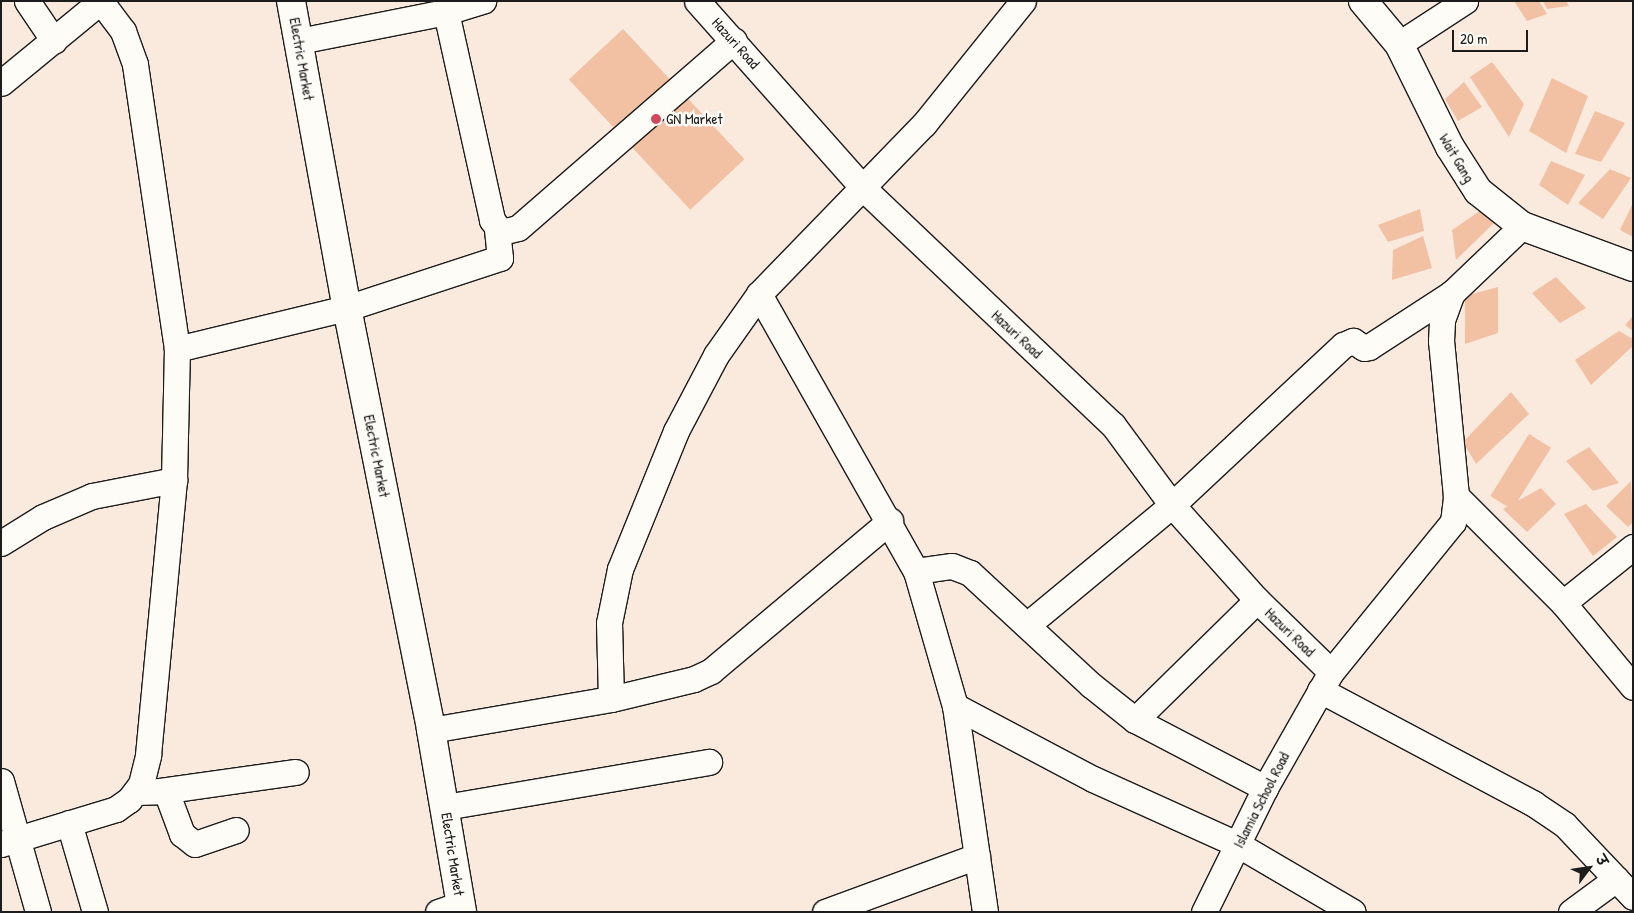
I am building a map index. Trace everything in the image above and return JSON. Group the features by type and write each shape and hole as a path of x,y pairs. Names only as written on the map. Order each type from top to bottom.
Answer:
{"street":[{"path":"27,1 54,41"},
{"name":"Electric Market","path":"291,1 347,308 445,807 454,909"},
{"path":"299,42 446,12 483,1"},
{"name":"Hazuri Road","path":"697,1 734,40 863,188 1113,425 1172,504 1258,600 1326,681 1534,804 1565,825 1633,897"},
{"path":"611,699 608,623 620,569 691,399 716,356 759,294 924,124 1023,1"},
{"name":"Wait Gang","path":"1363,1 1399,44 1465,176 1478,192 1522,226 1633,267"},
{"path":"1399,44 1465,1"},
{"path":"1,83 101,2 122,31 135,64 177,348 174,480 148,755 136,792 116,809 9,841"},
{"path":"177,348 347,308 500,258 497,229 492,220 446,12"},
{"path":"497,229 501,232 518,228 734,40"},
{"path":"1027,625 1172,504 1343,345 1353,341 1369,347 1452,293 1522,226"},
{"name":"Islamia School Road","path":"1204,912 1265,788 1326,681 1448,532 1456,510 1456,496 1441,341 1442,320 1452,293"},
{"path":"759,294 890,521 916,571 955,706 985,912"},
{"path":"1,543 43,517 92,496 174,480"},
{"path":"1456,496 1562,603 1633,687"},
{"path":"431,730 611,699 679,685 711,671 890,521"},
{"path":"1562,603 1632,548"},
{"path":"916,571 960,568 1027,625 1091,685 1135,720 1265,788"},
{"path":"1135,720 1258,600"},
{"path":"955,706 1093,779 1237,844 1353,912"},
{"path":"445,807 710,762"},
{"path":"136,792 166,790 296,772"},
{"path":"1,782 9,841 38,912"},
{"path":"166,790 182,834 195,844 236,830"},
{"path":"69,824 95,912"},
{"path":"825,912 977,856"},
{"path":"1571,912 1616,879"}],"building":[{"path":"1514,1 1539,1 1547,14 1527,21"},
{"path":"1543,1 1566,1 1569,6 1547,9"},
{"name":"GN Market","path":"623,29 744,159 690,210 569,79"},
{"path":"1492,62 1524,104 1509,137 1470,77"},
{"path":"1552,78 1588,96 1566,153 1529,131"},
{"path":"1464,82 1482,107 1458,121 1445,99"},
{"path":"1595,111 1625,123 1601,162 1575,154"},
{"path":"1551,161 1585,175 1568,205 1539,185"},
{"path":"1610,169 1631,178 1603,219 1578,203"},
{"path":"1633,203 1633,237 1620,230"},
{"path":"1484,208 1496,221 1456,260 1452,230"},
{"path":"1420,209 1424,231 1388,242 1378,225"},
{"path":"1423,236 1432,268 1392,280 1393,250"},
{"path":"1556,277 1586,308 1560,323 1532,293"},
{"path":"1498,287 1498,333 1465,344 1465,296"},
{"path":"1633,316 1633,331 1625,325"},
{"path":"1619,331 1633,339 1633,346 1591,385 1575,360"},
{"path":"1511,392 1529,414 1476,464 1463,442"},
{"path":"1529,434 1551,448 1512,510 1490,496"},
{"path":"1589,447 1619,483 1593,491 1566,461"},
{"path":"1631,481 1633,522 1628,527 1606,506"},
{"path":"1541,488 1556,504 1527,532 1503,509"},
{"path":"1586,504 1617,537 1593,556 1564,514"}],"place":[{"name":"GN Market","path":"656,119"}]}
